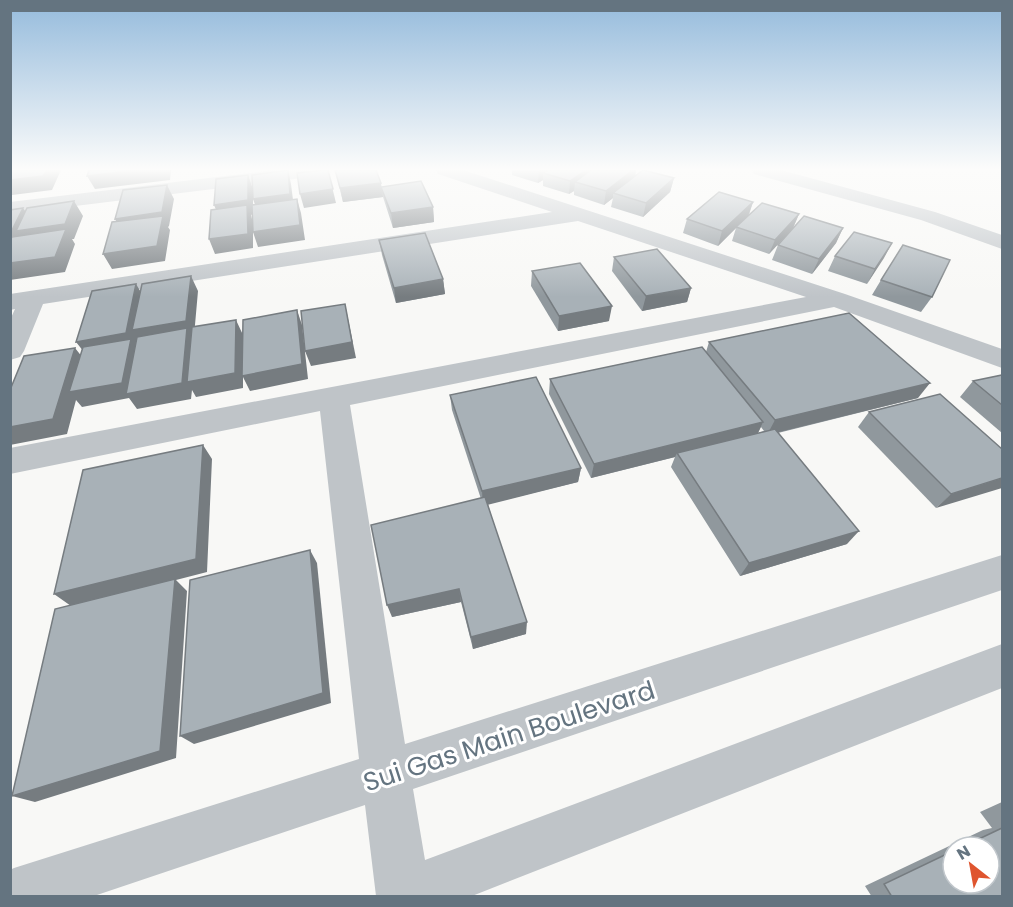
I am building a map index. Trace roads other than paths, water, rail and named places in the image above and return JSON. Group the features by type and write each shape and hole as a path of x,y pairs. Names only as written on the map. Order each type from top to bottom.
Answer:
{"street":[{"path":"577,212 836,299 1002,359"},
{"path":"915,212 1002,242"},
{"path":"10,351 22,300 582,214"},
{"path":"10,461 836,299"},
{"path":"334,398 404,896 1002,666"},
{"name":"Sui Gas Main Boulevard","path":"14,897 386,777 1002,573"}]}
